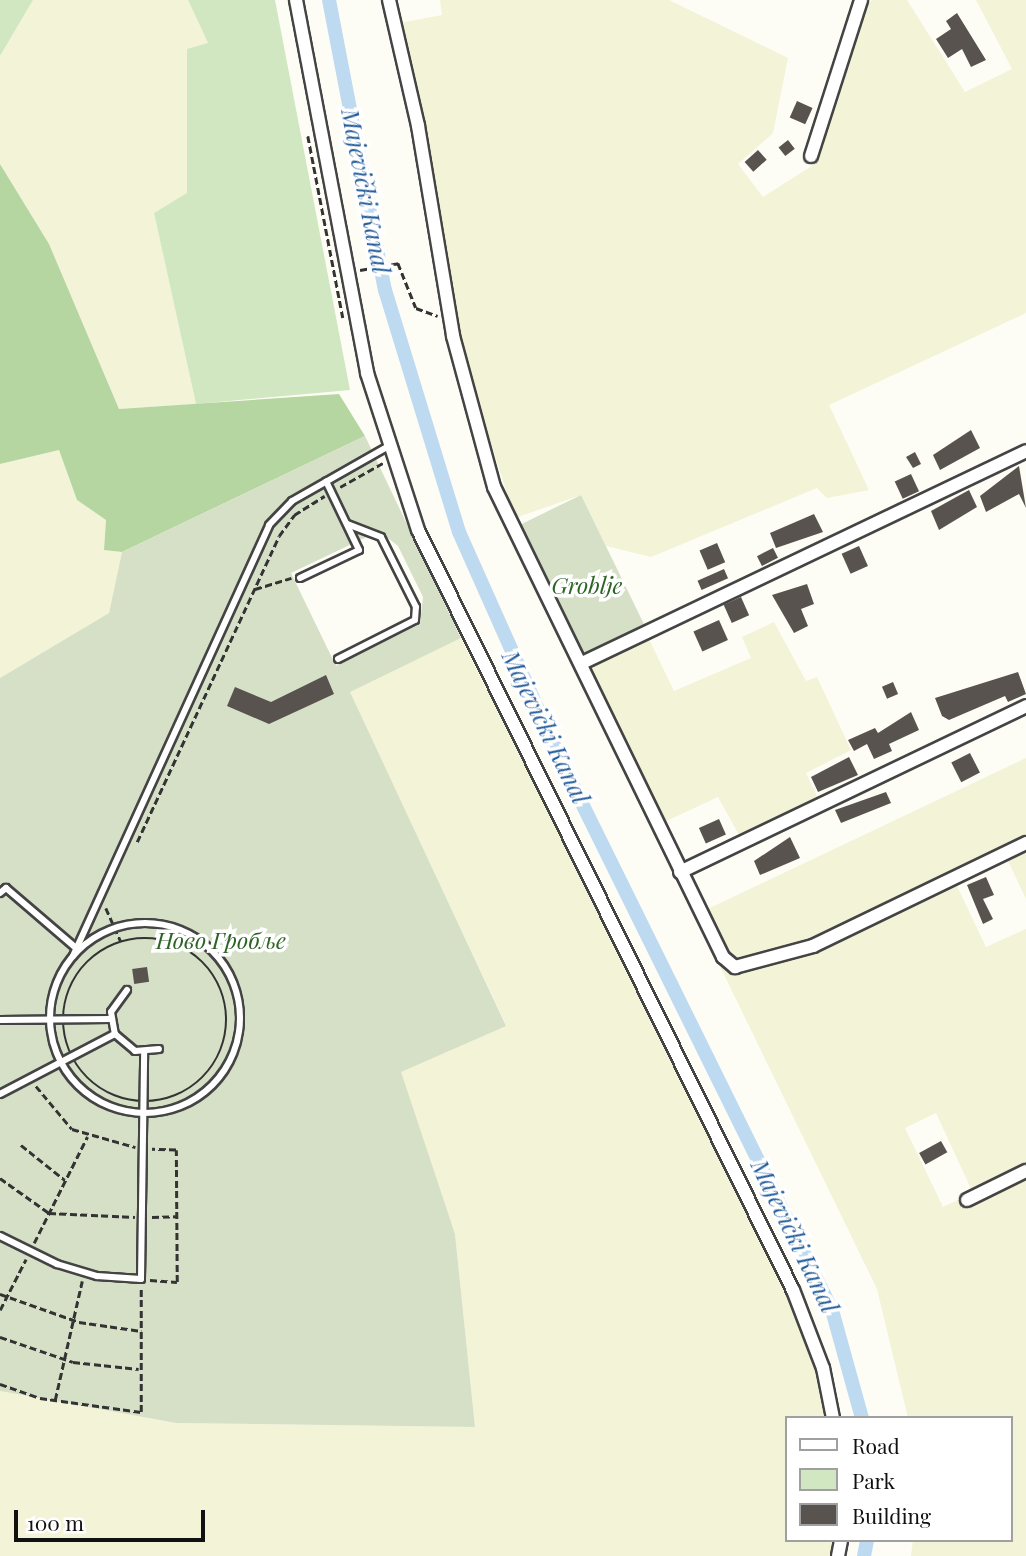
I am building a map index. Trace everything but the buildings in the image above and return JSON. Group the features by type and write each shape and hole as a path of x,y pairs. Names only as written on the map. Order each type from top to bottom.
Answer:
{"street":[{"path":"296,0 348,285 389,453 418,530 793,1290 824,1368 833,1416"},
{"path":"389,0 418,126 449,318 494,487 723,957 735,967 813,946 1026,843"},
{"path":"811,156 861,0"},
{"path":"582,663 1026,451"},
{"path":"680,872 1026,706"},
{"path":"967,1200 1026,1171"}],"lane":[{"path":"73,956 118,928 159,925 197,939 225,968 239,1006 236,1046 216,1081 184,1105 144,1113 93,1098 60,1061 50,1018 54,991 73,956 269,525 292,501 326,481 389,453"},
{"path":"300,579 359,550 326,481"},
{"path":"338,659 415,620 416,607 381,537 346,524"},
{"path":"0,893 6,888 76,948"},
{"path":"127,990 111,1019 115,1034 126,1047 144,1052 159,1049"},
{"path":"0,1020 111,1019"},
{"path":"0,1094 115,1034"},
{"path":"0,1236 29,1253 84,1272 141,1279 144,1052"}],"path":[{"path":"370,268 392,263 402,266 416,308 449,318"},
{"path":"135,846 287,523 389,453"},
{"path":"255,589 300,579"},
{"path":"111,896 105,914 115,917 121,941"},
{"path":"152,938 188,950 215,978 227,1014 225,1040 207,1074 175,1096 144,1102 101,1089 71,1056 62,1019 69,988 82,966 121,941 152,938"},
{"path":"0,1384 55,1400 141,1412 141,1279 177,1282 176,1150 144,1149 87,1137 51,1109 31,1077"},
{"path":"0,1310 87,1137"},
{"path":"21,1145 65,1180"},
{"path":"0,1178 49,1213 177,1216"},
{"path":"55,1400 84,1272"},
{"path":"0,1294 73,1320 141,1331"},
{"path":"0,1337 64,1360 141,1369"}],"green space":[{"path":"0,0 33,0 0,56"},
{"path":"33,0 188,0 208,43 188,125 187,194 154,213 196,404 119,409 49,244 0,164 0,56"},
{"path":"188,0 275,0 350,390 196,404 154,213 187,193 187,49 208,43"},
{"path":"440,0 669,0 788,58 773,133 738,164 763,197 818,162 863,11 872,0 907,0 965,92 1012,69 976,0 1026,0 1026,313 829,405 869,490 827,498 817,488 651,557 606,546 581,495 515,518 456,334 400,23 442,15"},
{"path":"0,164 49,244 119,409 339,394 365,436 122,552 104,550 106,520 77,500 59,450 0,464"},
{"name":"Ново Гробље","path":"365,436 461,638 350,692 506,1026 401,1072 455,1234 475,1427 176,1423 0,1391 0,678 109,613 122,552","holes":["379,531 398,546 423,597 420,624 336,666 291,573"]},
{"path":"59,450 77,500 106,520 104,550 122,552 109,613 0,678 0,464"},
{"name":"Groblje","path":"581,495 644,624 581,655 518,526"},
{"path":"774,622 806,681 817,677 851,750 806,773 818,798 739,835 718,797 662,823 588,666 648,637 674,691 751,658 742,637"},
{"path":"461,638 809,1335 829,1416 785,1416 785,1542 837,1542 835,1556 0,1556 0,1391 176,1423 475,1427 455,1234 400,1072 506,1025 349,691"},
{"path":"1026,758 1026,899 1008,861 957,886 986,947 1026,929 1026,1556 911,1556 913,1542 1012,1542 1012,1416 908,1416 877,1289 695,915","holes":["936,1113 973,1193 943,1207 905,1128"]}],"waterway":[{"name":"Majevički Kanal","path":"329,0 385,290 459,532 562,763 832,1310 861,1416"},
{"name":"Majevički Kanal","path":"864,1556 867,1542"}]}
